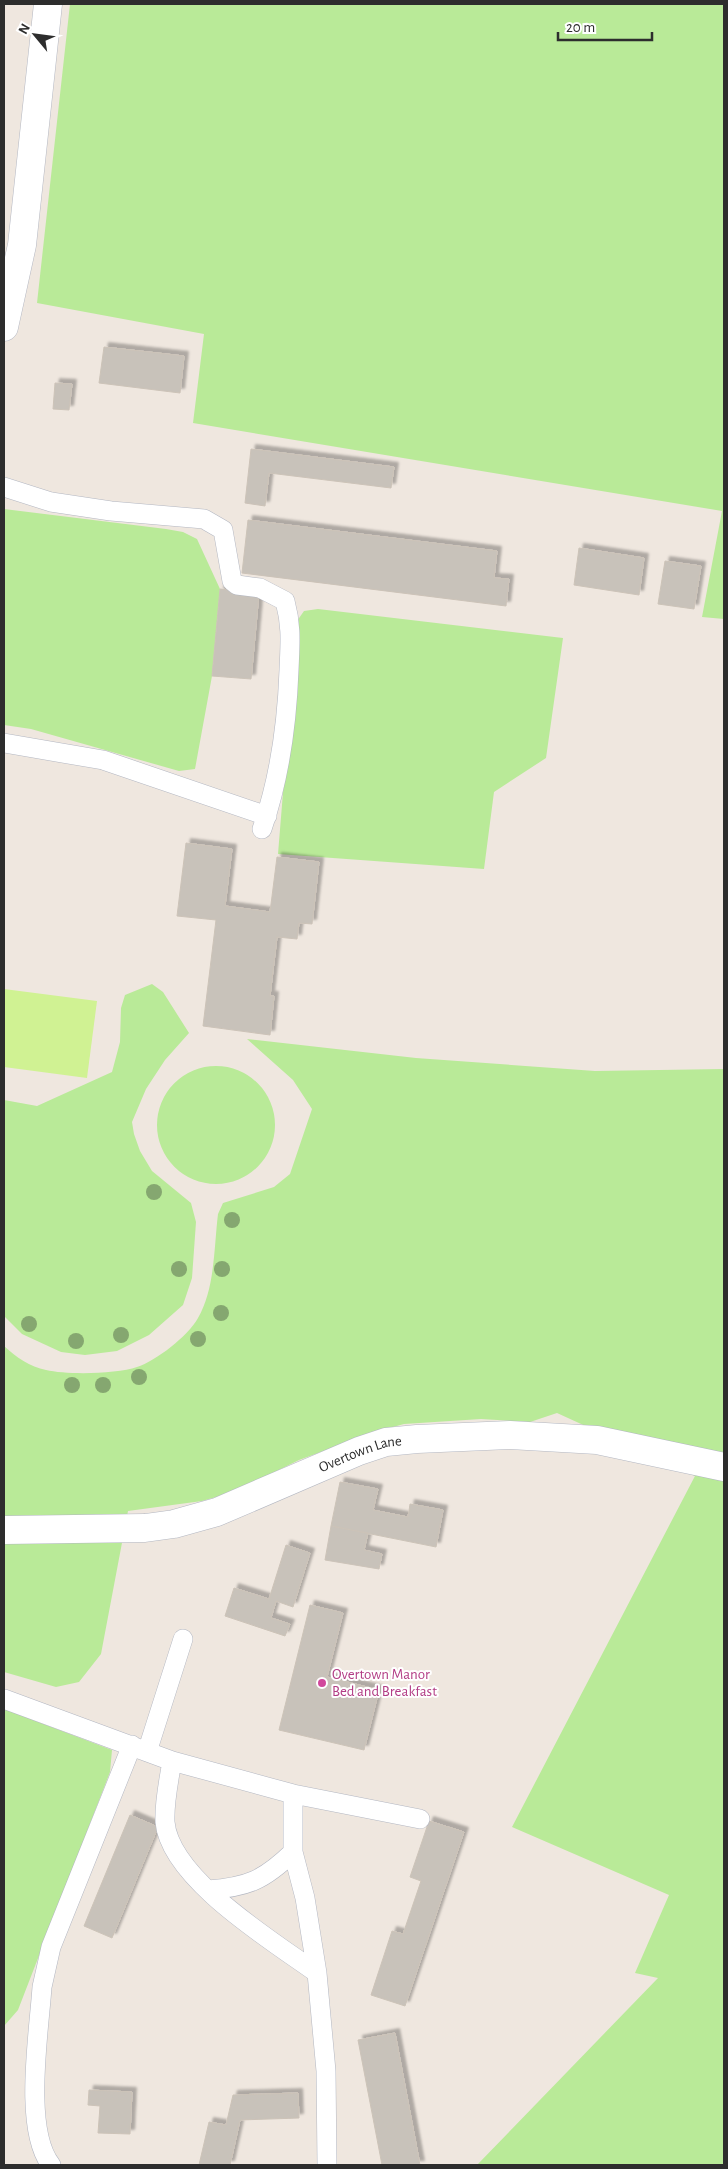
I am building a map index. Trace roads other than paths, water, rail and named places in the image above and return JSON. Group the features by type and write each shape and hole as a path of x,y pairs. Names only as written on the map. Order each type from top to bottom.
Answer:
{"street":[{"path":"4,327 22,245 48,4"},
{"name":"Overtown Lane","path":"4,1530 145,1528 174,1524 217,1512 359,1451 386,1442 417,1439 510,1436 598,1440 724,1467"}],"lane":[{"path":"4,487 51,502 111,511 204,519 223,530 232,581 237,585 260,588 285,601 291,622 286,721 280,766 264,823 102,760 4,743"},
{"path":"51,2165 44,2157 37,2128 35,2106 42,1987 45,1970 57,1930 140,1749 182,1639"},
{"path":"4,1699 172,1761 293,1794 420,1819"},
{"path":"172,1761 165,1822 170,1840 184,1865 208,1890 250,1926 317,1973"},
{"path":"293,1794 293,1852 305,1898 317,1973 326,2071 327,2165"},
{"path":"208,1890 250,1884 272,1872 293,1852"}],"place":[{"name":"Overtown Manor Bed and Breakfast","path":"322,1683"}]}
